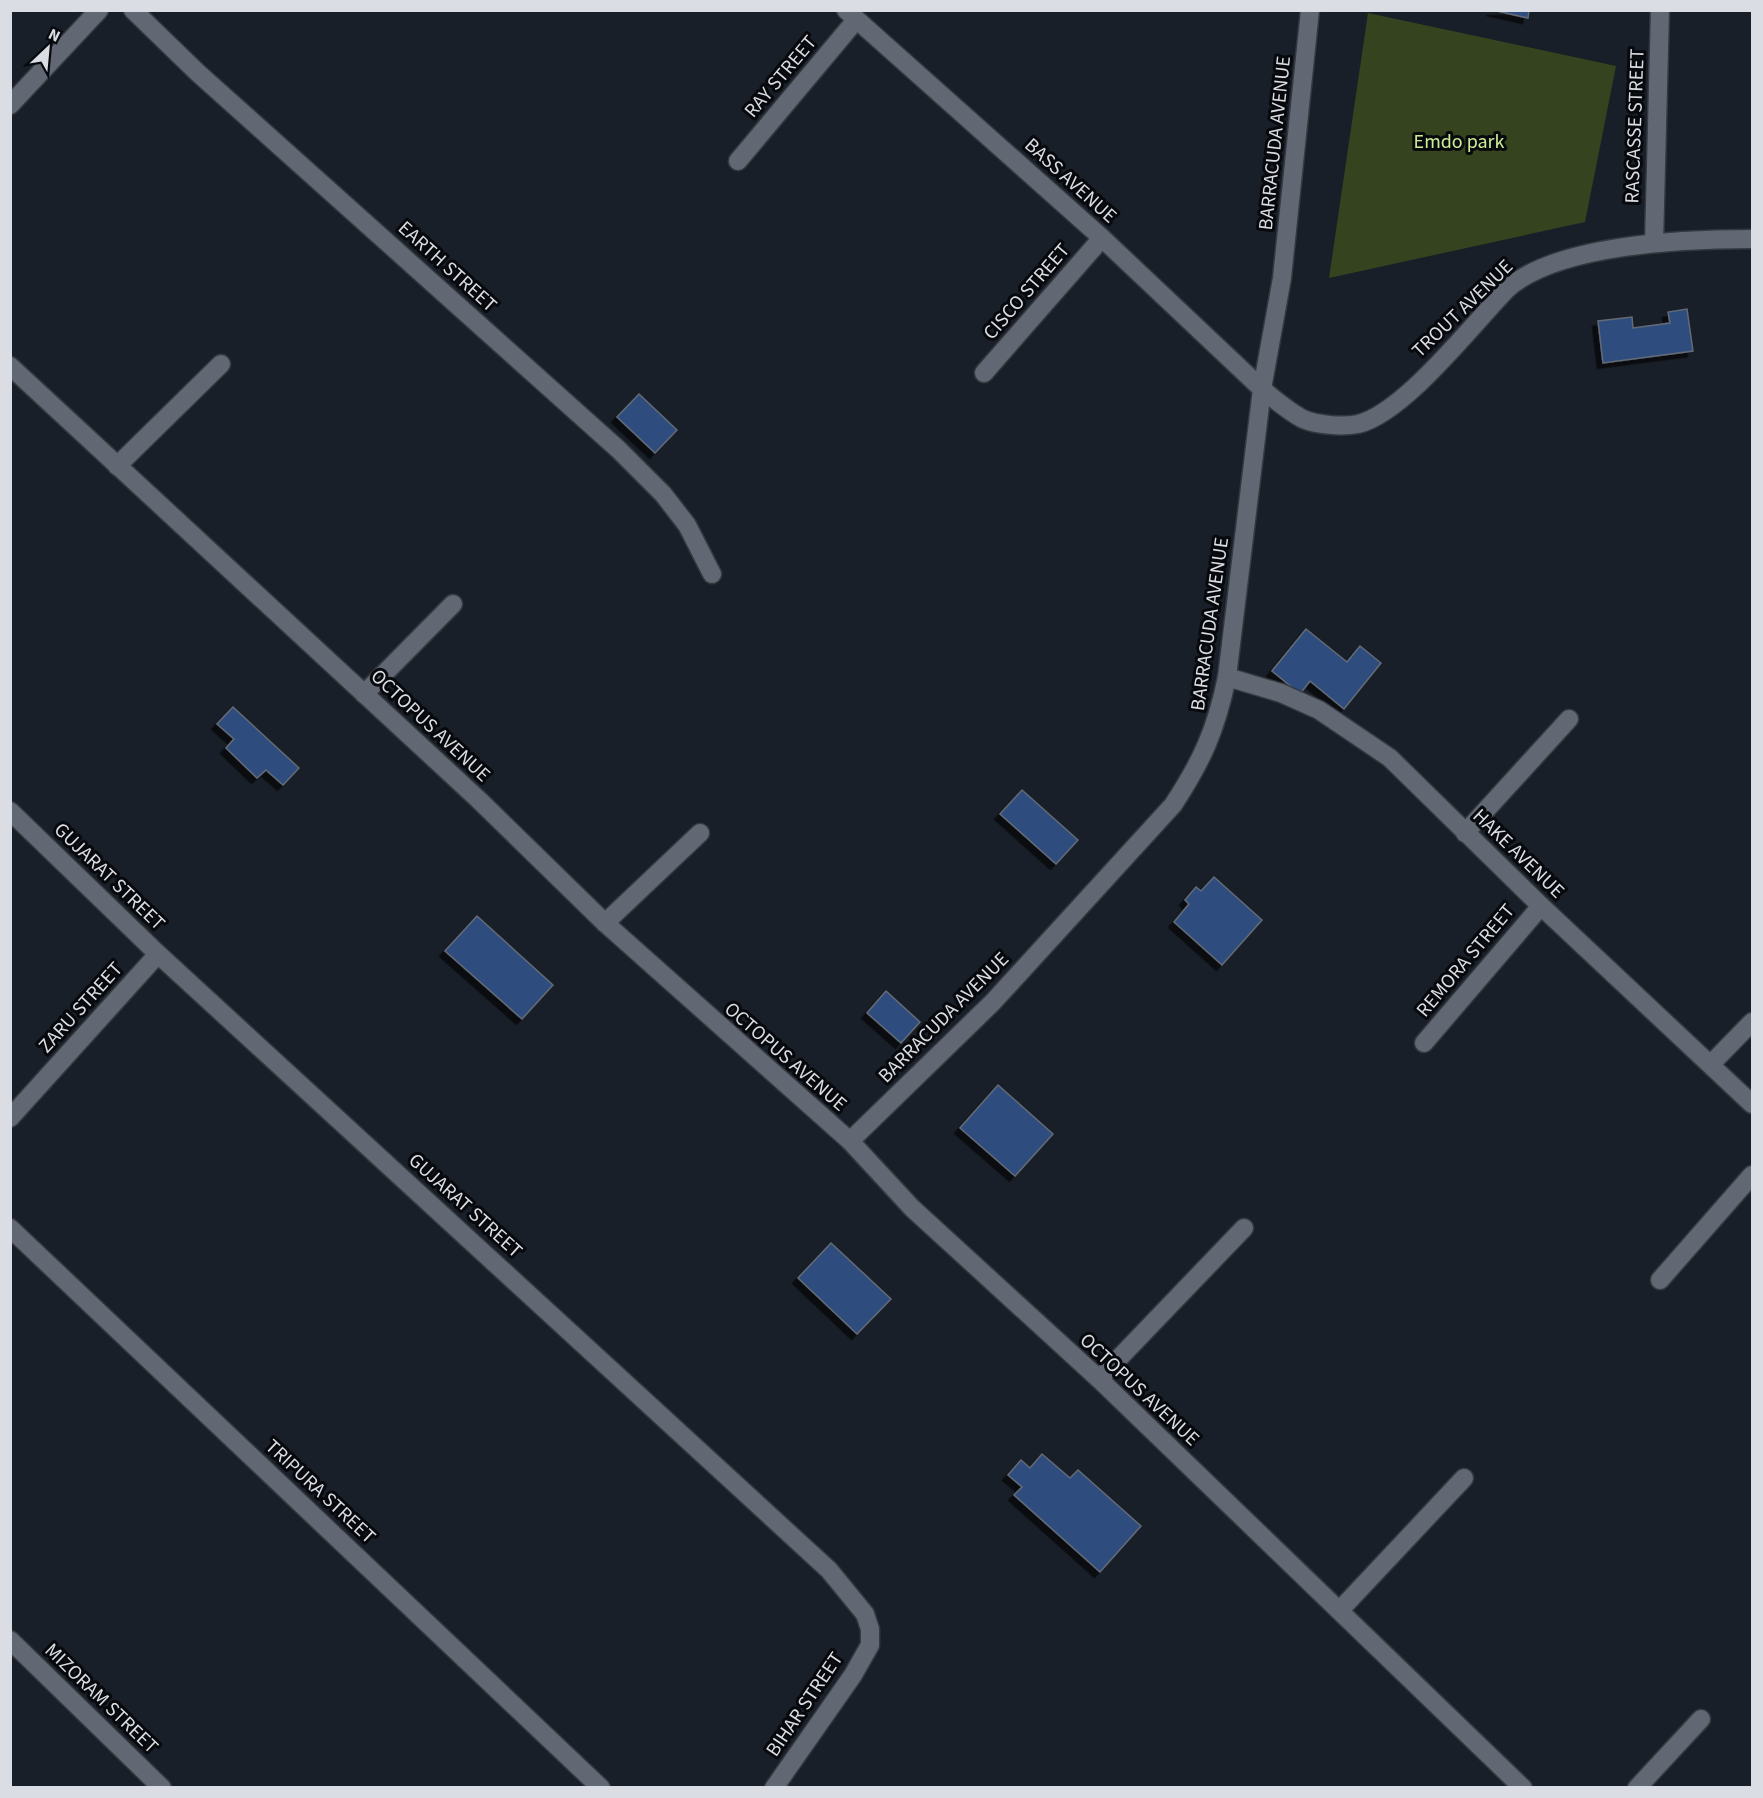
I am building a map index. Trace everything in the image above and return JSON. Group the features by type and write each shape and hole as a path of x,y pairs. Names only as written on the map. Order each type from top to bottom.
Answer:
{"street":[{"path":"10,105 99,10"},
{"name":"EARTH STREET","path":"133,10 198,73 619,450 663,494 687,525 712,574"},
{"name":"BARRACUDA AVENUE","path":"850,1142 993,1002 1173,805 1197,769 1218,720 1227,677 1262,389 1282,278 1310,10"},
{"name":"RASCASSE STREET","path":"1654,243 1660,10"},
{"name":"BASS AVENUE","path":"851,15 1102,238 1262,389"},
{"name":"RAY STREET","path":"738,161 851,15"},
{"name":"CISCO STREET","path":"984,373 1102,238"},
{"name":"TROUT AVENUE","path":"1262,389 1303,419 1319,424 1357,424 1377,416 1410,391 1520,278 1538,268 1584,256 1654,243 1752,238"},
{"path":"117,466 221,364"},
{"name":"OCTOPUS AVENUE","path":"10,366 479,800 605,923 850,1142 920,1216 1099,1379 1523,1788"},
{"path":"364,694 453,604"},
{"name":"HAKE AVENUE","path":"1227,677 1281,693 1319,710 1390,758 1541,906 1752,1104"},
{"path":"1466,833 1569,719"},
{"name":"GUJARAT STREET","path":"10,811 158,954 829,1570 865,1614 870,1629 870,1645"},
{"path":"605,923 700,833"},
{"name":"REMORA STREET","path":"1424,1043 1541,906"},
{"name":"ZARU STREET","path":"10,1118 158,954"},
{"path":"1711,1064 1752,1022"},
{"path":"1660,1280 1752,1176"},
{"name":"TRIPURA STREET","path":"10,1228 601,1788"},
{"path":"1099,1379 1244,1228"},
{"path":"1340,1610 1464,1478"},
{"name":"MIZORAM STREET","path":"10,1640 162,1788"},
{"name":"BIHAR STREET","path":"774,1788 853,1675 870,1645"},
{"path":"1637,1788 1701,1719"}],"green space":[{"name":"Emdo park","path":"1368,13 1616,66 1585,222 1329,278"}],"building":[{"path":"1492,10 1529,10 1528,18"},
{"path":"1687,309 1693,351 1603,363 1598,321 1632,317 1633,328 1670,323 1668,312"},
{"path":"639,394 677,430 655,453 617,417"},
{"path":"1306,629 1347,662 1360,646 1381,663 1344,709 1310,681 1300,694 1272,671"},
{"path":"233,707 299,768 283,785 266,770 257,778 226,748 234,739 217,724"},
{"path":"1022,790 1078,840 1056,864 1000,814"},
{"path":"1214,877 1262,920 1222,965 1174,922 1189,904 1185,900 1196,887 1201,891"},
{"path":"477,916 553,985 522,1019 445,951"},
{"path":"886,991 920,1022 901,1043 867,1013"},
{"path":"998,1085 1053,1134 1015,1176 960,1128"},
{"path":"831,1243 891,1299 857,1334 798,1278"},
{"path":"1042,1454 1070,1478 1078,1470 1141,1526 1100,1572 1014,1495 1022,1487 1008,1475 1021,1460 1030,1468"}]}
